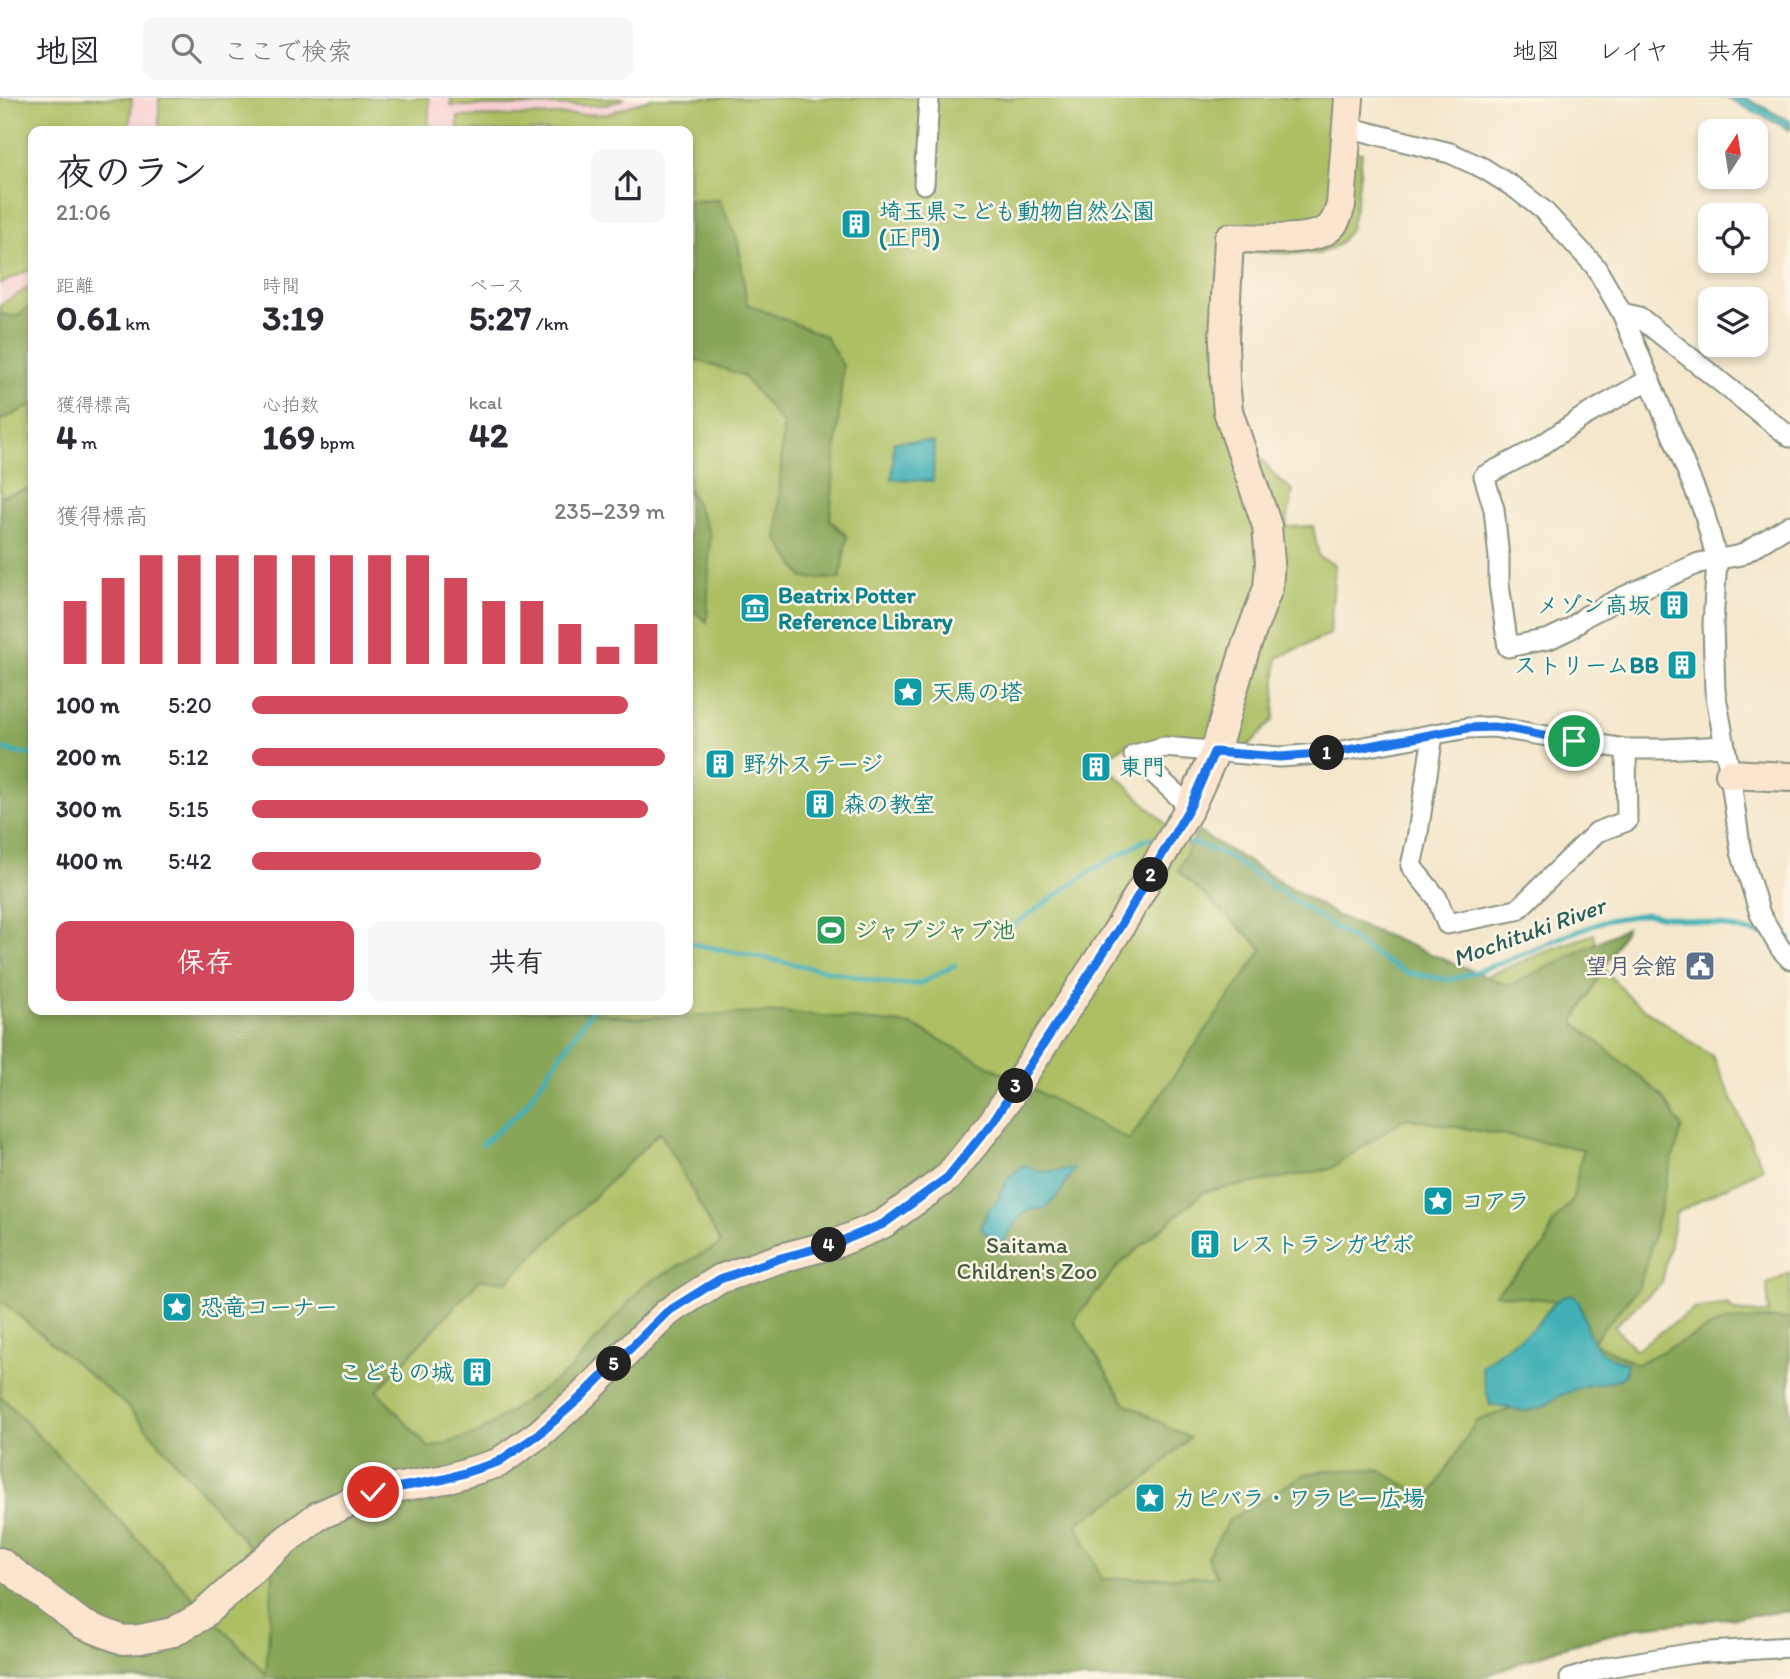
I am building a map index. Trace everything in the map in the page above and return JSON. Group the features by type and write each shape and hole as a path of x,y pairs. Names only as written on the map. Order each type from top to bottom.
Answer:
{"street":[{"path":"924,184 929,98"},
{"path":"0,1562 82,1624 123,1640 173,1632 200,1617 286,1540 318,1516 373,1492 445,1479 498,1462 539,1434 569,1408 667,1312 720,1279 781,1258 837,1243 883,1224 947,1178 994,1120 1118,930 1190,807 1214,752 1245,649 1268,588 1270,562 1267,526 1228,411 1224,339 1229,238 1308,237 1328,229 1337,219 1341,205 1349,98"},
{"path":"1347,127 1450,153 1483,168 1515,188 1543,210 1595,266 1622,313 1704,512 1717,560 1713,624 1715,691 1741,852 1760,914 1785,953"},
{"path":"1622,313 1639,317 1790,437"},
{"path":"1650,379 1583,417 1536,449 1484,476 1494,509 1499,583 1508,647 1549,639 1623,597 1699,563 1741,555 1790,525"},
{"path":"1190,807 1134,755 1164,747 1280,757 1331,753 1468,728 1493,727 1626,749 1724,746"},
{"path":"1433,735 1411,866 1437,898 1447,924 1517,910 1597,832 1627,821 1626,749"},
{"path":"1730,774 1790,777"},
{"path":"1570,1679 1608,1667 1694,1653 1790,1647"}],"shaded area":[{"path":"0,98 651,98 608,114 458,117 458,126 28,126 28,288 0,305"}],"green space":[{"path":"0,98 132,98 129,126 28,126 28,270 0,284"},
{"path":"159,98 429,98 429,126 159,126"},
{"path":"451,98 625,98 607,105 451,106"},
{"name":"Saitama Children's Zoo","path":"651,98 1343,98 1340,150 1362,153 1350,229 1338,245 1319,254 1242,252 1238,327 1245,415 1251,438 1261,459 1278,479 1293,490 1286,527 1313,526 1319,557 1335,565 1330,634 1277,658 1274,719 1247,747 1183,743 1128,744 1101,760 1180,838 1283,925 1410,996 1487,976 1594,934 1599,964 1633,1001 1713,1057 1763,1168 1676,1213 1662,1283 1614,1326 1635,1350 1694,1309 1727,1304 1734,1311 1769,1314 1767,1284 1790,1273 1790,1611 1639,1627 1563,1647 1476,1679 81,1679 0,1409 0,305 28,288 28,1015 693,1015 693,126 458,126 458,117 608,114"},
{"path":"719,200 738,241 747,304 825,336 843,366 830,520 847,536 840,579 803,578 777,538 783,424 742,375 693,359 693,201"},
{"path":"28,307 28,407 0,421 0,314 16,317"},
{"path":"28,489 28,1015 612,1015 635,1018 783,1012 912,1025 1129,1140 1263,949 1178,871 1197,831 1338,916 1509,986 1626,928 1574,1022 1662,1096 1682,1128 1638,1288 1592,1342 1637,1364 1723,1321 1790,1318 1790,1611 1639,1627 1563,1647 1476,1679 0,1679 0,1395 266,1674 273,1574 128,1407 0,1300 0,496","holes":["1405,1118 1583,1149 1572,1200 1552,1225 1545,1246 1495,1294 1558,1301 1596,1380 1476,1421 1429,1498 1377,1469 1332,1470 1305,1474 1230,1519 1207,1557 1217,1576 1102,1579 1077,1524 1148,1478 1189,1438 1125,1403 1074,1320 1118,1266 1204,1192 1330,1169","660,1132 721,1244 645,1284 570,1370 477,1434 429,1448 377,1391 480,1279 507,1282"]},
{"path":"693,498 710,534 707,622 693,611"}],"water":[{"path":"1726,98 1745,98 1790,121 1790,130"},
{"path":"894,441 934,442 933,481 892,479"},
{"path":"1024,1165 1040,1172 1075,1169 1059,1195 1045,1209 1027,1212 1021,1216 998,1246 981,1228 986,1214 998,1199 1008,1178"},
{"path":"1573,1294 1580,1305 1593,1343 1609,1357 1627,1363 1625,1376 1615,1381 1583,1386 1559,1396 1543,1407 1526,1411 1490,1405 1481,1367 1537,1325 1559,1299"}],"waterway":[{"path":"0,748 28,754"},
{"name":"Mochituki River","path":"1012,926 1090,872 1147,839 1162,839"},
{"name":"Mochituki River","path":"1190,843 1230,858 1385,961 1408,973 1450,980 1504,962 1608,920 1646,914 1765,935"},
{"name":"Mochituki River","path":"1779,936 1790,938"},
{"name":"Mochituki River","path":"693,944 893,984 919,984 955,965"},
{"name":"Mochituki River","path":"482,1144 521,1111 588,1015"}],"place":[{"name":"埼玉県こども動物自然公園 (正門)","path":"856,224"},
{"name":"メゾン高坂","path":"1674,605"},
{"name":"Beatrix Potter Reference Library","path":"755,608"},
{"name":"ストリームBB","path":"1682,665"},
{"name":"天馬の塔","path":"908,692"},
{"name":"野外ステージ","path":"720,764"},
{"name":"東門","path":"1096,767"},
{"name":"森の教室","path":"820,804"},
{"name":"ジャブジャブ池","path":"831,930"},
{"name":"望月会館","path":"1700,966"},
{"name":"コアラ","path":"1438,1201"},
{"name":"レストランガゼボ","path":"1205,1244"},
{"name":"恐竜コーナー","path":"177,1307"},
{"name":"こどもの城","path":"477,1372"},
{"name":"カピバラ・ワラビー広場","path":"1150,1498"}],"route":[{"path":"373,1492 445,1479 498,1462 539,1434 580,1398 667,1312 720,1279 781,1258 837,1243 883,1224 947,1178 994,1120 1118,930 1190,807 1214,752 1280,757 1331,753 1468,728 1493,727 1574,741"}]}
